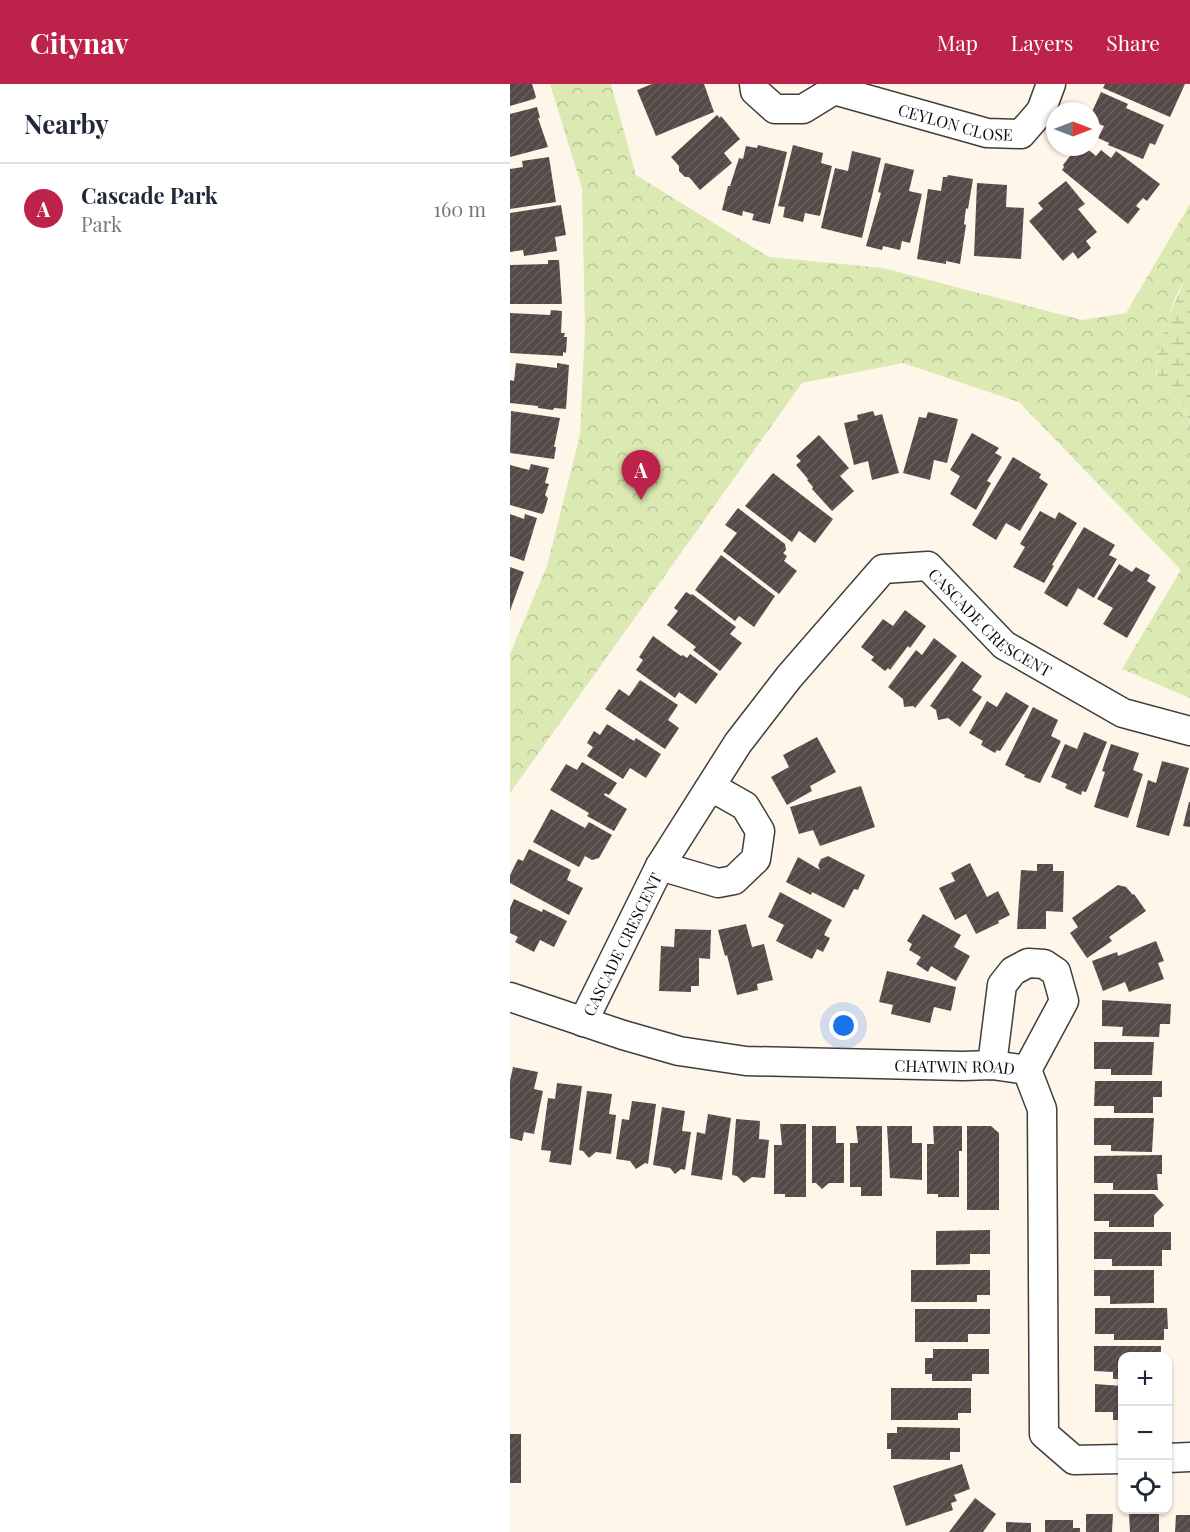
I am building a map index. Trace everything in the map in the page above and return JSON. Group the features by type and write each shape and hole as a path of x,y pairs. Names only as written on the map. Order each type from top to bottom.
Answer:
{"street":[{"name":"CEYLON CLOSE","path":"754,84 755,91 776,109 802,109 833,87 987,133 1021,135 1041,111 1052,84"},
{"name":"CASCADE CRESCENT","path":"583,1022 660,866 738,743 789,677 883,569 928,566 1004,645 1123,714 1190,731"},
{"name":"CASCADE CRESCENT","path":"660,866 718,883 734,880 756,860 759,831 745,806 722,793 709,789"},
{"path":"992,1065 1002,985 1013,971 1028,963 1044,964 1056,972 1064,1001 1027,1070"},
{"name":"CHATWIN ROAD","path":"510,997 679,1051 746,1060 992,1065 1027,1070 1042,1109 1044,1434 1074,1460 1118,1459"},
{"path":"1172,1458 1190,1457"}],"green space":[{"path":"550,84 611,84 636,175 769,257 883,268 1082,320 1126,313 1190,204 1190,270 1175,298 1158,351 1156,375 1164,389 1183,407 1190,423 1190,698 1122,669 1181,570 1019,402 903,363 802,383 510,793 510,654 547,566 580,435 585,329 582,188"},
{"path":"1190,270 1190,423 1182,406 1167,392 1158,379 1157,364 1162,336"}],"building":[{"path":"510,84 532,84 536,97 510,106"},
{"path":"652,84 704,84 714,112 656,136 637,90"},
{"path":"1105,84 1185,84 1170,117 1103,88"},
{"path":"1101,92 1128,104 1126,108 1164,125 1155,145 1150,143 1143,159 1108,145 1109,143 1100,139 1104,126 1100,124 1100,102 1096,102"},
{"path":"537,107 540,118 538,118 548,147 510,157 510,114"},
{"path":"717,115 720,118 721,116 740,139 724,153 732,163 700,190 689,177 685,177 679,171 679,166 671,157"},
{"path":"758,145 787,152 770,224 752,220 754,214 743,211 742,216 722,210 739,158 743,159 746,146 757,148"},
{"path":"793,145 823,153 821,163 832,166 820,216 805,213 803,222 783,217 785,207 778,206"},
{"path":"1101,150 1111,158 1116,151 1160,184 1147,201 1143,198 1136,206 1140,209 1128,224 1062,170 1070,156 1100,156"},
{"path":"852,151 881,158 862,238 821,228 835,168 848,171"},
{"path":"549,157 556,202 510,209 510,169 523,167 522,161"},
{"path":"885,163 914,170 909,191 922,194 910,243 902,241 900,250 883,246 882,250 866,246 881,193 878,192"},
{"path":"948,175 973,179 968,209 966,208 964,224 966,225 960,264 917,259 928,189 941,191 943,177"},
{"path":"1066,181 1085,204 1078,209 1097,232 1086,241 1091,248 1078,259 1073,252 1063,261 1029,221 1043,209 1038,203"},
{"path":"977,183 1007,185 1006,207 1024,208 1021,259 974,256"},
{"path":"561,205 566,235 555,237 557,251 524,256 523,250 510,252 510,213"},
{"path":"548,260 559,260 562,304 510,304 510,265 548,264"},
{"path":"551,310 562,311 561,333 565,333 564,337 567,337 566,353 563,352 563,356 510,353 510,313 550,315"},
{"path":"516,363 557,368 557,363 569,365 566,409 554,408 553,410 510,403 510,380 514,381"},
{"path":"511,411 560,418 554,459 510,453"},
{"path":"873,411 875,416 882,414 899,473 872,480 868,461 854,465 844,423 858,420 857,415"},
{"path":"928,412 958,419 947,463 934,460 930,480 903,473 919,417 926,418"},
{"path":"972,433 999,448 995,453 1002,457 987,481 991,483 976,510 950,494 960,476 950,470"},
{"path":"819,435 849,468 840,476 854,491 832,511 812,489 808,479 796,465 801,461 796,456"},
{"path":"1013,457 1041,474 1039,478 1048,484 1020,531 1006,523 996,540 972,525"},
{"path":"531,464 549,468 545,483 549,484 545,495 548,498 542,514 510,505 510,465 529,470"},
{"path":"773,473 833,519 815,543 799,531 792,542 745,506"},
{"path":"738,508 785,544 786,550 783,553 787,556 784,561 797,571 779,594 723,551 737,533 725,525"},
{"path":"1040,511 1055,519 1059,512 1077,523 1044,583 1013,567 1025,547 1020,544"},
{"path":"510,514 524,519 525,514 537,518 524,561 510,556"},
{"path":"1084,527 1115,545 1109,555 1117,559 1094,598 1078,588 1067,607 1044,593"},
{"path":"721,555 775,596 754,627 739,616 735,621 695,590"},
{"path":"1119,564 1132,572 1136,567 1150,575 1147,581 1156,587 1127,638 1103,624 1113,608 1097,599"},
{"path":"510,567 524,572 510,611"},
{"path":"686,592 692,594 736,627 730,634 742,643 720,671 693,650 696,647 667,625 678,611 674,608"},
{"path":"905,610 926,626 890,670 888,668 885,671 871,660 874,657 861,647 883,619 893,626"},
{"path":"653,636 681,656 687,658 690,654 718,674 696,704 679,692 675,698 636,670 643,660 639,657"},
{"path":"934,638 957,656 915,708 913,706 904,707 903,699 888,687 916,650 922,655"},
{"path":"962,661 982,676 972,690 982,697 960,727 948,718 938,720 936,710 930,706"},
{"path":"640,680 678,705 668,720 679,728 665,749 605,709 619,689 629,696"},
{"path":"1006,692 1029,706 1000,751 997,750 995,753 981,745 983,741 969,733 987,701 997,707"},
{"path":"1033,707 1058,720 1051,736 1061,741 1040,783 1024,777 1025,775 1005,765"},
{"path":"607,724 634,741 636,738 661,754 646,778 630,768 623,779 587,756 593,747 587,743 594,731 600,735"},
{"path":"1084,732 1107,742 1086,792 1082,791 1081,795 1065,788 1067,784 1051,777 1065,744 1077,749"},
{"path":"817,737 836,772 810,786 812,791 787,805 771,777 789,767 783,755"},
{"path":"1111,744 1139,753 1133,770 1143,774 1128,818 1094,807"},
{"path":"1162,761 1189,768 1169,836 1136,827 1148,780 1156,783"},
{"path":"582,762 617,783 609,795 605,793 604,795 627,809 614,831 587,816 589,813 550,790 566,764 577,770"},
{"path":"861,786 875,827 820,846 813,830 799,834 790,807"},
{"path":"1190,802 1190,827 1183,826"},
{"path":"551,809 585,828 589,822 612,835 599,858 592,860 585,856 579,867 533,842"},
{"path":"529,849 571,870 567,880 583,888 569,915 510,883 510,875 518,859 523,861"},
{"path":"828,856 865,875 858,890 854,889 844,908 786,882 798,857 820,870 818,865 821,859"},
{"path":"970,863 987,897 998,891 1010,915 976,934 966,914 955,920 939,888 955,881 951,873"},
{"path":"1037,864 1053,864 1053,871 1064,871 1063,912 1046,911 1046,929 1017,929 1021,870 1037,871"},
{"path":"1118,885 1126,887 1134,894 1146,911 1109,937 1112,941 1087,958 1070,933 1078,927 1072,918"},
{"path":"780,892 832,920 824,935 830,938 823,952 817,949 812,959 776,941 784,925 768,917"},
{"path":"514,899 542,912 543,909 567,921 554,947 540,940 534,952 515,942 518,937 510,933 510,908"},
{"path":"923,914 961,935 954,947 970,956 956,981 931,966 928,972 916,964 921,957 909,950 912,944 907,941"},
{"path":"746,924 752,947 764,944 773,980 757,984 758,990 737,995 718,930"},
{"path":"675,929 711,930 710,959 699,958 699,986 691,986 691,992 659,991 661,946 674,947"},
{"path":"1156,941 1164,961 1158,963 1164,979 1129,992 1125,982 1103,991 1092,961 1117,952 1118,956"},
{"path":"887,971 956,987 951,1011 934,1007 930,1023 891,1014 893,1005 879,1002"},
{"path":"1102,1000 1171,1004 1170,1024 1160,1024 1159,1037 1122,1036 1123,1027 1102,1026"},
{"path":"1094,1042 1154,1042 1152,1075 1111,1075 1111,1069 1094,1069"},
{"path":"513,1067 538,1072 534,1089 543,1091 534,1134 524,1132 522,1141 510,1138 510,1081"},
{"path":"1095,1081 1162,1081 1162,1097 1153,1097 1153,1113 1114,1113 1114,1106 1094,1106"},
{"path":"557,1083 582,1086 571,1165 549,1162 551,1151 541,1150 548,1098 555,1099"},
{"path":"587,1091 612,1094 609,1114 616,1115 611,1154 596,1152 589,1158 579,1150"},
{"path":"632,1101 656,1104 648,1164 645,1163 636,1169 630,1161 616,1159 622,1119 629,1120"},
{"path":"662,1107 685,1111 682,1131 691,1132 685,1170 681,1169 675,1174 670,1168 653,1165"},
{"path":"708,1114 731,1118 722,1180 691,1175 697,1132 705,1134"},
{"path":"1094,1118 1154,1118 1152,1152 1111,1151 1111,1145 1094,1145"},
{"path":"736,1119 760,1121 759,1139 769,1140 765,1178 752,1177 744,1183 737,1176 732,1175"},
{"path":"780,1124 806,1124 806,1197 785,1197 785,1194 774,1194 774,1145 782,1145"},
{"path":"812,1126 836,1126 836,1143 844,1143 844,1183 829,1183 822,1189 816,1183 812,1183"},
{"path":"856,1126 882,1126 882,1196 861,1196 861,1187 850,1187 850,1143 858,1143"},
{"path":"887,1126 912,1126 912,1143 922,1143 922,1180 890,1178"},
{"path":"933,1126 962,1126 962,1151 959,1151 959,1197 938,1197 938,1194 927,1194 927,1144 934,1144"},
{"path":"967,1126 991,1126 999,1133 999,1210 967,1210"},
{"path":"1162,1155 1162,1174 1157,1174 1158,1190 1113,1190 1113,1183 1094,1183 1094,1156"},
{"path":"1094,1194 1154,1194 1164,1205 1154,1215 1154,1227 1109,1227 1109,1221 1094,1221"},
{"path":"990,1230 990,1254 970,1254 970,1264 936,1265 936,1231"},
{"path":"1094,1232 1171,1232 1171,1250 1162,1250 1162,1266 1112,1266 1112,1259 1094,1259"},
{"path":"911,1270 990,1270 990,1295 977,1295 977,1302 911,1302"},
{"path":"1094,1270 1154,1270 1154,1303 1110,1304 1110,1296 1094,1296"},
{"path":"1095,1308 1167,1308 1168,1329 1164,1329 1164,1340 1114,1340 1114,1334 1095,1334"},
{"path":"915,1309 990,1309 990,1334 968,1334 968,1342 915,1342"},
{"path":"1094,1346 1161,1346 1161,1352 1118,1352 1118,1379 1113,1379 1113,1372 1094,1371"},
{"path":"933,1349 989,1349 989,1374 972,1374 972,1381 932,1381 932,1374 925,1374 925,1358 933,1358"},
{"path":"1095,1384 1118,1386 1118,1420 1113,1420 1113,1412 1095,1412"},
{"path":"891,1388 971,1388 971,1413 958,1413 958,1420 891,1420"},
{"path":"897,1427 960,1428 960,1452 950,1452 950,1460 891,1459 891,1449 887,1449 887,1433 897,1433"},
{"path":"510,1434 521,1434 521,1483 510,1483"},
{"path":"962,1464 970,1489 954,1495 957,1501 951,1503 953,1510 906,1526 893,1486"},
{"path":"975,1498 996,1514 983,1532 949,1532"},
{"path":"1086,1514 1113,1514 1112,1532 1086,1532"},
{"path":"1129,1514 1159,1514 1159,1532 1130,1532"},
{"path":"1176,1515 1190,1515 1190,1532 1175,1532"},
{"path":"1045,1520 1073,1520 1073,1528 1080,1528 1080,1532 1045,1532"},
{"path":"1006,1522 1031,1523 1031,1532 1006,1532"}],"place":[{"name":"Cascade Park","path":"641,500"}]}
